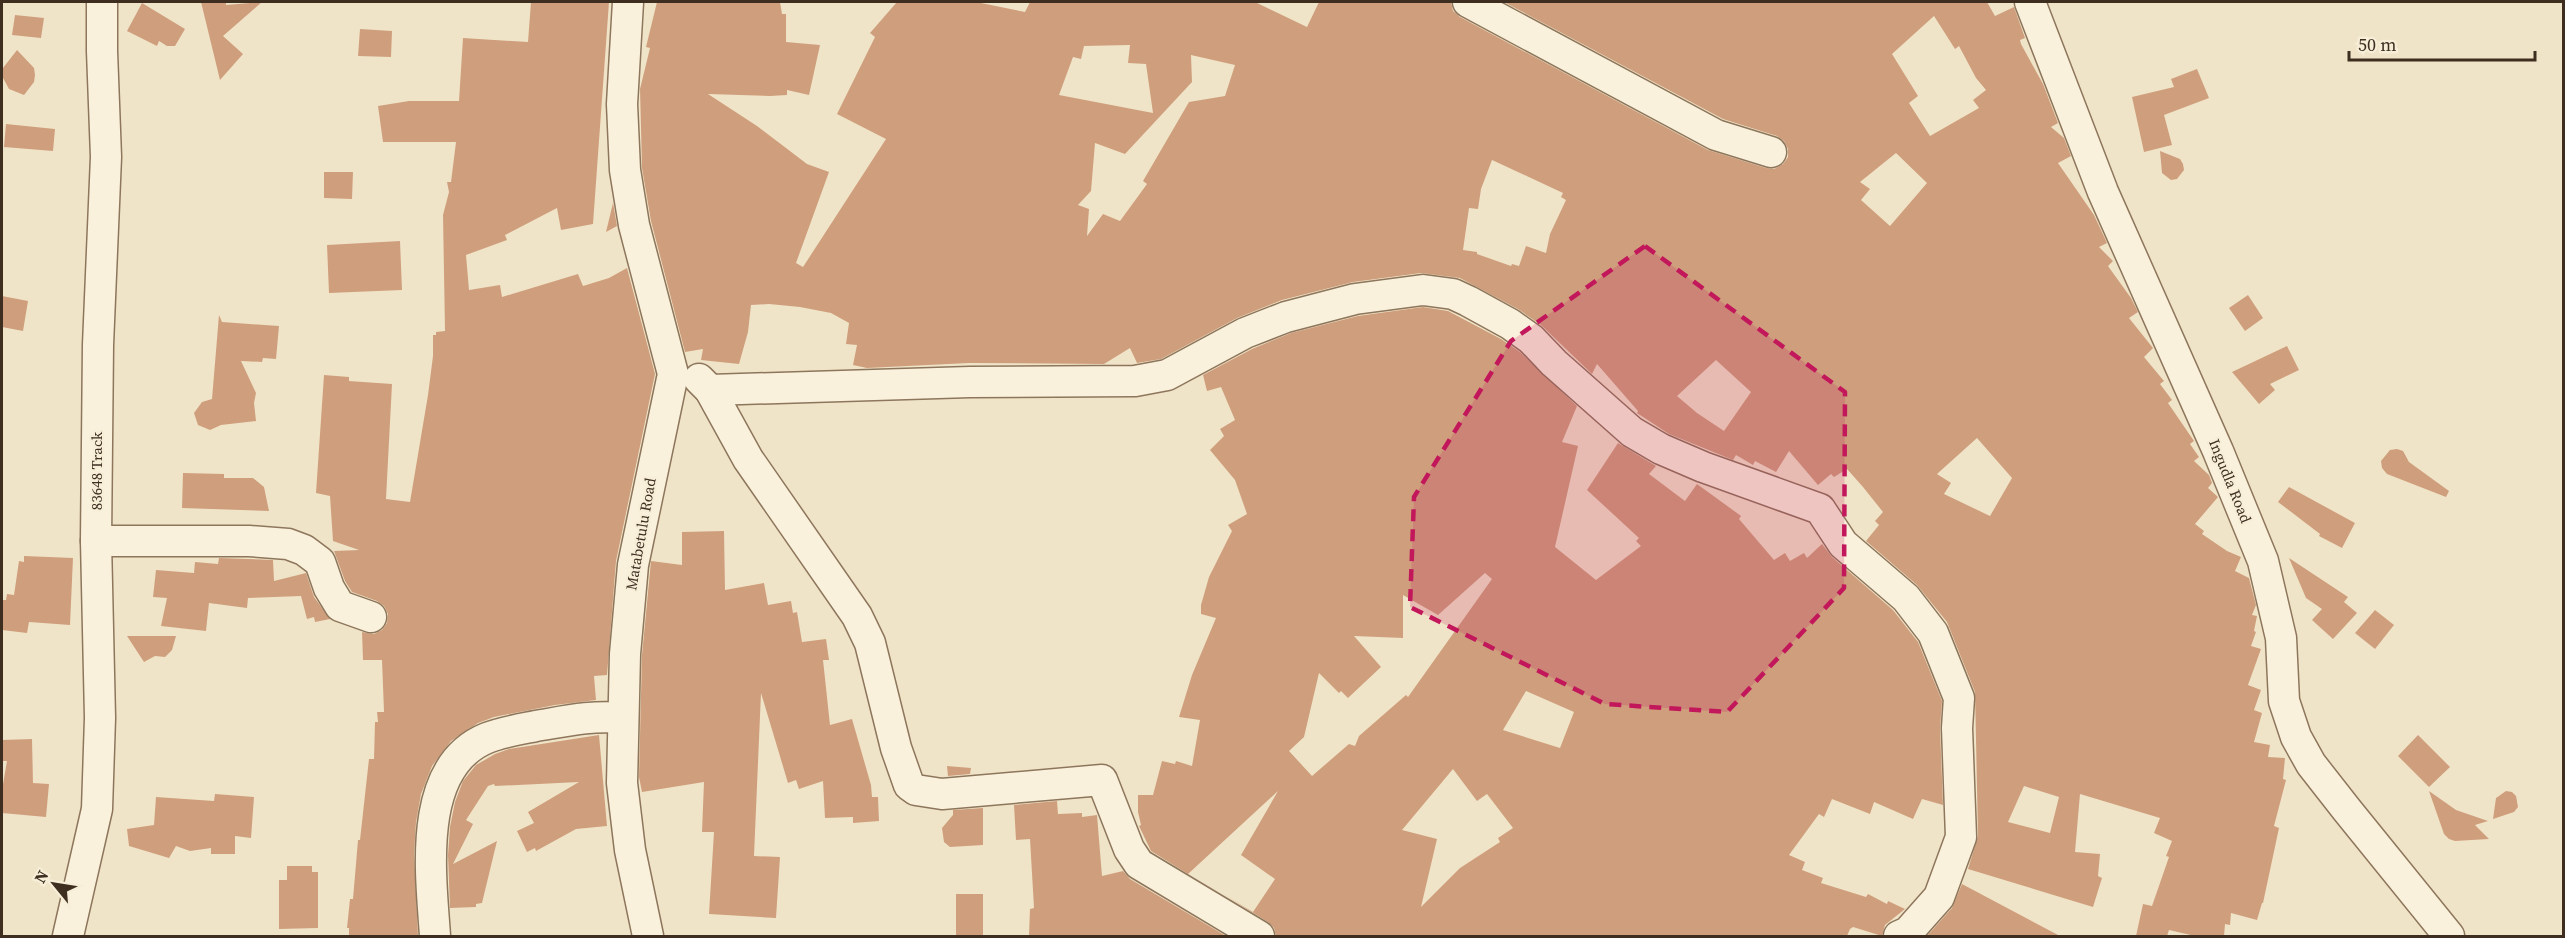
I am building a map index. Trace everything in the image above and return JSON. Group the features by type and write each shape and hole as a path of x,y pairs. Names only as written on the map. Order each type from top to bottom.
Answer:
{"street":[{"name":"83648 Track","path":"68,936 97,809 100,718 96,541 98,345 106,157 102,2"},
{"name":"Matabetulu Road","path":"628,2 622,104 625,170 634,225 673,374 633,565 627,619 622,718 622,783 630,850 648,936"},
{"path":"1468,2 1716,135 1771,152"},
{"name":"Ingudla Road","path":"2030,2 2103,192 2218,451 2263,561 2281,638 2283,701 2296,738 2311,764 2449,936"},
{"path":"710,390 970,382 1135,381 1167,375 1245,333 1286,317 1355,299 1424,290 1452,294 1468,301 1510,324 1531,339 1554,363 1632,432 1661,449 1703,467 1820,509 1843,544 1905,598 1933,633 1959,698 1957,728 1961,837 1939,897 1908,933 1899,936"},
{"path":"673,374 692,375 710,390 748,459 857,616 870,643 896,748 909,785 916,790 942,794 1102,780 1129,849 1139,864 1259,936"},
{"path":"96,541 249,541 288,544 304,550 320,562 329,588 340,606 371,617"},
{"path":"435,936 433,824 439,794 447,774 464,753 487,738 528,728 595,716 622,718"}],"highlighted area":[{"path":"1645,246 1845,392 1844,588 1727,712 1605,704 1410,607 1414,497 1511,341"}],"building":[{"path":"201,2 226,2 226,5 262,2 223,36 243,54 220,80"},
{"path":"531,2 609,2 593,224 561,230 557,208 505,235 507,240 466,255 469,290 500,285 502,297 578,274 583,286 609,278 627,268 655,374 616,561 607,675 594,676 596,700 555,705 494,717 478,723 451,741 432,766 421,794 416,822 414,854 418,936 349,936 349,928 347,928 350,899 353,899 369,759 374,759 377,712 384,712 382,660 363,660 362,632 374,634 382,630 387,623 388,614 384,606 377,601 352,592 345,581 334,551 359,550 333,541 330,496 316,493 324,375 349,377 349,381 392,384 386,499 410,502 428,395 433,335 436,335 436,332 445,331 443,215 449,192 447,182 451,182 456,142 383,142 378,106 409,101 459,101 463,38 528,42"},
{"path":"657,2 780,2 782,14 786,14 786,42 820,45 809,95 787,90 787,95 770,96 708,94 757,126 807,164 829,172 796,263 803,267 886,139 837,114 875,37 870,33 897,2 976,2 1025,12 1030,2 1255,2 1307,27 1319,2 1451,2 1453,11 1460,17 1708,150 1774,169 1783,164 1788,157 1788,149 1784,141 1777,136 1723,119 1504,2 1987,2 1995,16 2014,7 2025,38 2020,40 2021,44 2043,84 2058,123 2051,127 2064,138 2071,156 2058,163 2094,215 2107,243 2099,247 2113,261 2108,266 2138,312 2129,318 2153,348 2144,357 2164,381 2160,384 2172,400 2168,403 2194,441 2190,444 2199,457 2194,461 2209,475 2212,483 2208,488 2218,497 2195,524 2204,531 2202,534 2227,551 2241,557 2235,571 2249,578 2256,605 2252,615 2257,616 2254,631 2256,632 2251,646 2261,649 2248,685 2261,690 2254,710 2262,713 2254,742 2270,745 2268,757 2285,758 2283,779 2286,780 2274,826 2279,828 2263,903 2257,920 2231,913 2230,925 2225,924 2224,936 2195,936 2169,930 2167,936 2136,936 2143,904 2152,906 2169,857 2166,856 2172,841 2154,833 2160,818 2080,794 2075,852 2100,854 2098,876 2102,878 2093,907 1968,869 1978,836 1975,692 1947,622 1917,585 1866,541 1879,525 1875,521 1883,512 1863,487 1847,469 1834,477 1831,474 1818,485 1789,451 1776,472 1755,461 1753,465 1736,455 1733,460 1669,434 1637,413 1638,411 1597,364 1592,374 1541,325 1518,309 1460,278 1421,273 1353,282 1282,300 1237,318 1161,359 1137,363 1130,348 1104,364 969,363 867,368 853,365 857,345 846,344 849,323 831,313 769,304 751,305 748,332 739,364 701,360 703,349 685,352 651,221 642,168 640,89 650,48 646,47","holes":["1934,16 1955,49 1959,46 1976,78 1986,90 1973,100 1979,108 1930,136 1909,103 1918,96 1892,54","1130,45 1128,63 1146,64 1153,113 1059,95 1073,57 1081,59 1084,46","1191,55 1235,65 1225,96 1189,102 1143,181 1147,184 1120,221 1103,214 1087,236 1089,209 1078,205 1091,191 1095,143 1125,154 1192,82","1896,153 1927,183 1890,226 1861,200 1870,189 1860,182","1492,160 1563,193 1561,197 1566,200 1550,234 1546,253 1526,246 1519,266 1512,264 1511,266 1477,254 1477,252 1463,250 1469,208 1478,209 1481,189","1716,360 1751,392 1724,431 1677,396","1977,438 2012,478 1990,516 1944,494 1951,483 1937,474","2024,786 2059,797 2050,833 2008,822"]},
{"path":"142,3 185,29 175,46 167,46 159,41 157,46 127,31"},
{"path":"15,15 44,18 41,38 12,35"},
{"path":"360,29 392,31 391,57 358,56"},
{"path":"17,50 34,68 34,82 24,95 9,89 2,76 3,68"},
{"path":"2197,69 2209,98 2164,115 2172,145 2144,152 2132,97 2174,87 2171,79"},
{"path":"6,124 55,129 53,151 4,147"},
{"path":"2160,151 2180,159 2184,170 2177,179 2171,180 2162,173"},
{"path":"324,172 353,172 352,199 324,198"},
{"path":"613,203 617,226 606,232"},
{"path":"400,241 402,290 329,293 327,245"},
{"path":"2248,295 2263,318 2245,331 2229,308"},
{"path":"2,296 28,301 23,331 2,327"},
{"path":"1423,307 1448,311 1501,339 1520,352 1577,406 1562,442 1578,446 1555,547 1596,580 1641,546 1636,541 1639,538 1587,490 1618,443 1656,466 1649,474 1685,501 1697,484 1741,516 1739,519 1774,560 1785,553 1790,561 1804,553 1807,558 1822,544 1832,557 1893,610 1918,642 1942,701 1940,729 1943,805 1922,799 1913,819 1874,802 1870,814 1832,799 1824,817 1819,814 1789,855 1805,862 1802,870 1823,878 1821,883 1866,897 1868,894 1887,904 1888,901 1905,909 1885,925 1882,936 1853,927 1847,936 1276,936 1274,928 1268,922 1226,896 1253,912 1275,879 1241,855 1278,791 1188,874 1151,851 1139,826 1141,825 1138,795 1153,795 1162,761 1175,764 1176,761 1192,766 1200,720 1179,717 1192,675 1216,618 1201,614 1201,605 1209,577 1232,531 1228,525 1247,514 1235,480 1210,450 1224,436 1220,429 1235,420 1221,387 1207,391 1203,375 1252,349 1291,333 1358,316","holes":["1485,573 1492,579 1408,697 1406,695 1359,736 1355,746 1349,744 1312,776 1289,751 1304,737 1319,673 1339,693 1341,691 1348,698 1381,667 1354,636 1403,638 1403,595 1438,615","1526,691 1574,712 1560,748 1503,730","1453,769 1477,801 1487,794 1513,828 1498,838 1500,842 1460,868 1421,907 1437,839 1402,830"]},
{"path":"219,315 222,322 279,326 276,359 263,358 262,362 241,361 256,393 254,403 256,421 221,425 210,430 198,425 194,413 202,402 212,399"},
{"path":"2287,346 2299,370 2270,384 2275,390 2259,404 2232,372"},
{"path":"2390,450 2403,451 2409,462 2449,491 2446,497 2387,474 2382,468 2381,461"},
{"path":"183,473 224,474 224,478 253,478 264,487 269,511 182,508"},
{"path":"2289,487 2355,523 2342,548 2319,536 2320,534 2278,502"},
{"path":"724,531 725,590 764,583 768,605 791,601 793,613 797,612 802,642 826,639 829,660 823,660 830,725 852,719 871,785 872,797 878,797 879,821 853,823 853,817 825,818 823,781 799,789 796,780 788,783 761,693 754,856 780,857 776,918 709,914 714,832 702,832 704,782 642,792 639,777 642,655 651,561 682,565 682,532"},
{"path":"24,556 73,558 70,625 29,622 27,633 2,630 3,600 6,600 7,594 14,595 19,561 24,562"},
{"path":"219,558 273,560 274,581 306,573 314,597 330,619 315,622 314,617 307,619 301,596 248,598 247,608 209,603 206,631 161,626 167,598 153,597 156,570 194,573 195,562 218,564"},
{"path":"2289,558 2348,597 2344,602 2357,613 2333,639 2312,620 2322,609 2306,598"},
{"path":"2375,610 2394,625 2375,649 2355,633"},
{"path":"127,636 176,636 172,650 165,657 155,656 144,662"},
{"path":"599,735 607,826 576,829 536,851 535,848 527,852 517,831 534,823 528,812 579,782 488,786 466,820 473,824 453,864 497,841 482,903 476,904 476,907 450,908 448,855 450,827 455,802 463,781 476,765 509,749"},
{"path":"2418,735 2450,767 2429,787 2398,756"},
{"path":"32,739 33,783 49,784 46,817 2,813 2,790 7,761 2,761 2,740"},
{"path":"947,766 971,768 970,774 948,776"},
{"path":"2429,791 2456,810 2488,821 2475,825 2489,839 2455,841 2449,839 2444,834"},
{"path":"2506,791 2516,796 2518,807 2514,812 2493,819 2496,798"},
{"path":"215,794 254,797 251,838 235,836 235,854 211,854 211,848 190,851 176,846 169,858 129,846 127,829 154,825 156,797 214,801"},
{"path":"1057,801 1058,814 1082,813 1082,817 1097,815 1102,876 1123,871 1130,879 1226,936 1029,936 1030,909 1034,908 1030,839 1016,840 1014,805"},
{"path":"983,808 983,845 950,847 944,842 942,828 953,815 953,810"},
{"path":"287,866 312,866 312,872 318,872 318,928 279,929 279,880 287,880"},
{"path":"1962,884 2060,936 1927,936 1952,908"},
{"path":"956,894 983,894 983,936 956,936"}]}
